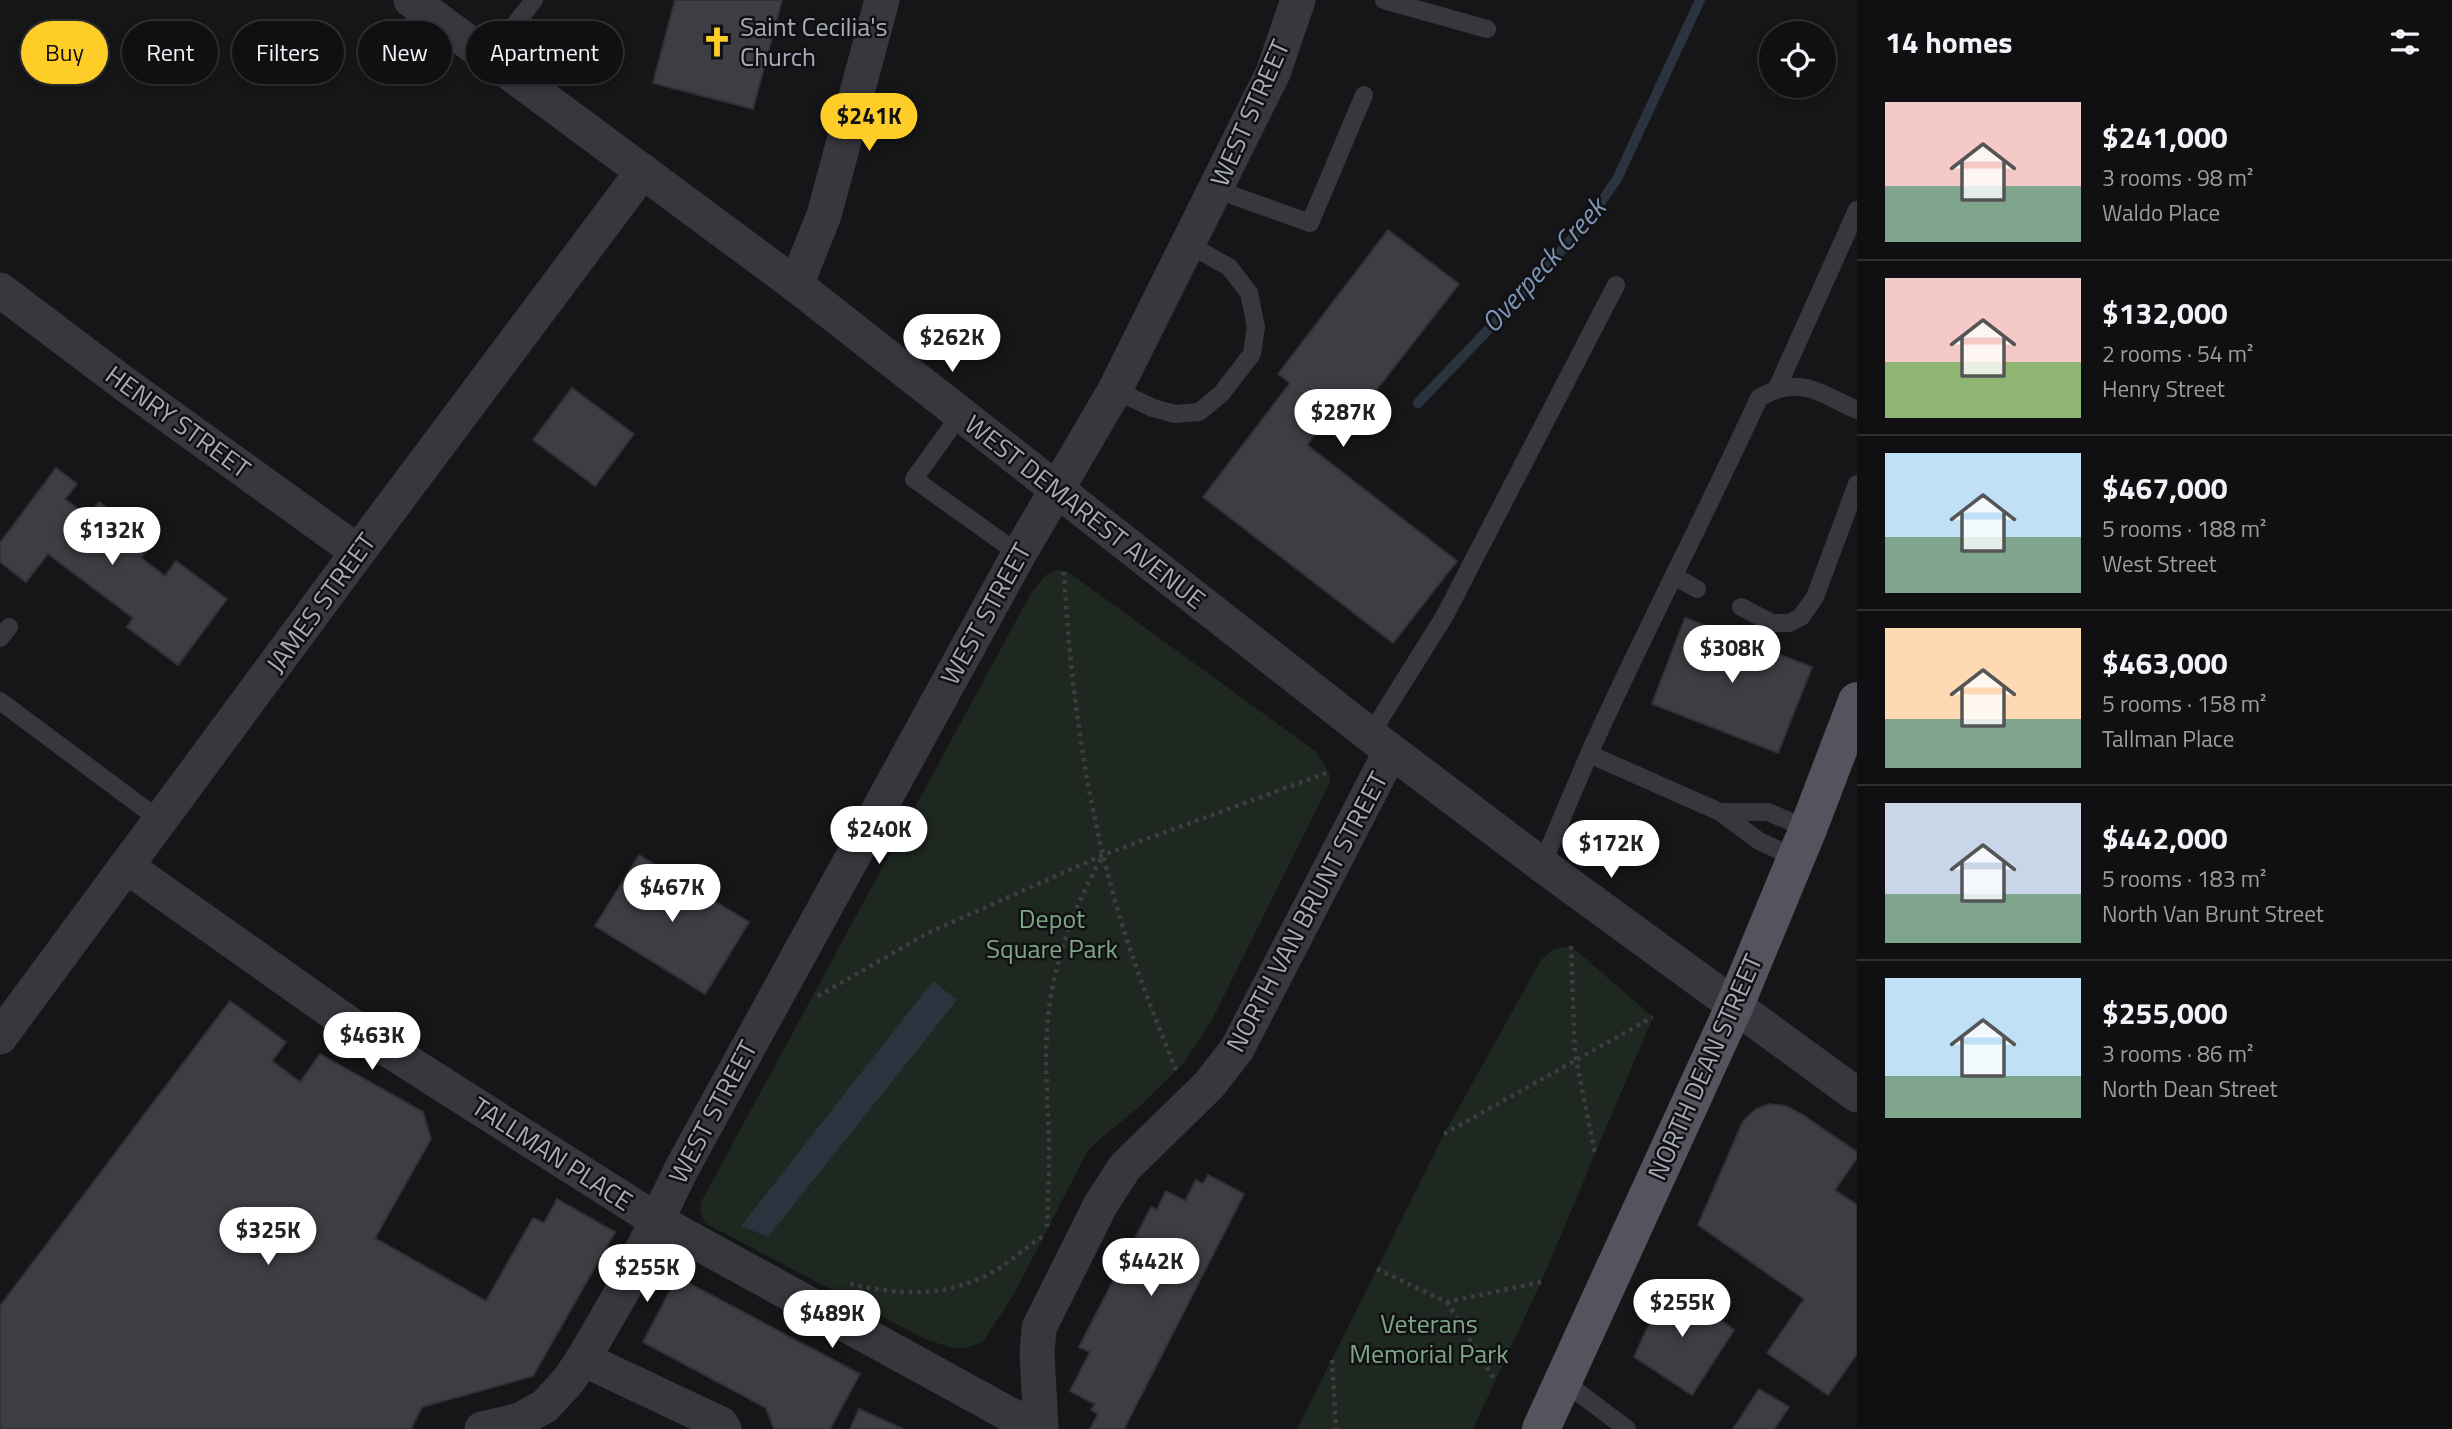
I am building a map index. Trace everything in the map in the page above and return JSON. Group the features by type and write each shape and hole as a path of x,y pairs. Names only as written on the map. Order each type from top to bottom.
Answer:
{"main road":[{"name":"NORTH DEAN STREET","path":"1541,1429 1735,1005 1857,701"}],"street":[{"name":"WEST DEMAREST AVENUE","path":"411,0 466,41"},
{"path":"796,285 824,215 882,0"},
{"name":"WEST STREET","path":"482,1429 532,1425 583,1359 622,1290 689,1156 1019,554 1115,390 1273,72 1297,0"},
{"name":"WEST DEMAREST AVENUE","path":"524,84 796,285 1381,743 1542,865 1857,1095"},
{"name":"JAMES STREET","path":"2,1032 643,171"},
{"name":"HENRY STREET","path":"0,290 126,385 358,552"},
{"name":"NORTH VAN BRUNT STREET","path":"1038,1429 1037,1353 1040,1328 1101,1204 1125,1167 1209,1085 1237,1049 1381,743"},
{"name":"TALLMAN PLACE","path":"126,866 365,1035 656,1220 1038,1429"},
{"path":"583,1359 720,1424 724,1429"}],"lane":[{"path":"518,21 534,0"},
{"path":"1384,0 1487,29"},
{"path":"1215,189 1310,223 1364,95"},
{"path":"1777,388 1857,210"},
{"path":"1115,390 1153,408 1175,414 1199,412 1221,394 1252,354 1256,327 1249,293 1229,267 1188,244"},
{"path":"1381,743 1616,285"},
{"path":"1542,865 1588,754 1635,652 1706,513 1759,398 1777,388 1803,386 1857,410"},
{"path":"960,415 914,479 1019,554"},
{"path":"1741,607 1772,623 1788,622 1801,617 1815,597 1857,484"},
{"path":"1674,576 1697,589"},
{"path":"0,701 161,821"},
{"path":"1588,754 1720,812 1759,841 1802,843"},
{"path":"1720,812 1768,813 1802,843"},
{"path":"1563,1381 1627,1429"}],"path":[{"path":"1064,572 1068,646 1103,855 1137,969 1176,1071"},
{"path":"812,999 928,933 1103,855 1329,772"},
{"path":"1047,1227 1049,1156 1046,1046 1051,992 1079,899 1103,855"},
{"path":"1571,946 1577,1060 1595,1154"},
{"path":"1444,1134 1653,1017"},
{"path":"840,1282 900,1293 931,1293 968,1283 991,1272 1043,1236"},
{"path":"1377,1269 1447,1302 1495,1381"},
{"path":"1447,1302 1541,1282"},
{"path":"1332,1360 1336,1429"}],"green space":[{"name":"Depot Square Park","path":"1057,570 1067,571 1315,751 1329,772 1330,782 1211,1022 1183,1064 1086,1154 1014,1294 983,1342 965,1348 953,1348 927,1340 705,1223 700,1211 701,1202 1031,593 1046,575"},
{"name":"Veterans Memorial Park","path":"1571,946 1653,1017 1541,1282 1473,1429 1297,1429 1444,1134 1541,960 1554,949"}],"water":[{"path":"933,981 957,1000 768,1237 741,1226"}],"building":[{"name":"Saint Cecilia's Church","path":"675,0 782,0 753,109 653,83"},
{"path":"1388,230 1459,284 1339,438 1322,426 1307,445 1457,561 1393,643 1203,497 1290,383 1278,374"},
{"path":"572,388 634,434 595,486 533,440"},
{"path":"56,468 77,484 65,499 88,516 99,502 152,542 141,558 165,576 176,561 227,599 178,665 127,627 133,618 48,554 26,582 0,562 0,543"},
{"path":"1685,618 1812,667 1778,753 1652,704"},
{"path":"639,855 749,922 705,994 595,926"},
{"path":"230,1001 286,1042 272,1061 300,1082 320,1054 423,1112 431,1139 375,1238 486,1301 533,1218 544,1223 557,1199 615,1232 533,1376 422,1407 411,1429 0,1429 0,1306"},
{"path":"1769,1104 1786,1106 1803,1115 1857,1152 1857,1158 1835,1190 1857,1205 1857,1354 1828,1395 1767,1353 1804,1299 1698,1225 1743,1121 1756,1109"},
{"path":"1208,1175 1244,1194 1124,1429 1090,1429 1098,1414 1091,1410 1095,1404 1070,1391 1090,1352 1079,1347 1151,1207 1157,1210 1166,1191 1185,1201 1196,1180 1203,1184"},
{"path":"677,1277 860,1374 830,1429 774,1429 766,1408 643,1342"},
{"path":"1669,1280 1734,1330 1692,1395 1634,1357"},
{"path":"1759,1389 1789,1407 1774,1429 1733,1429"},
{"path":"859,1409 903,1429 850,1429"}],"waterway":[{"name":"Overpeck Creek","path":"1418,403 1534,282 1589,219 1617,179 1700,0"}],"place":[{"name":"Saint Cecilia's Church","path":"717,42"}]}
